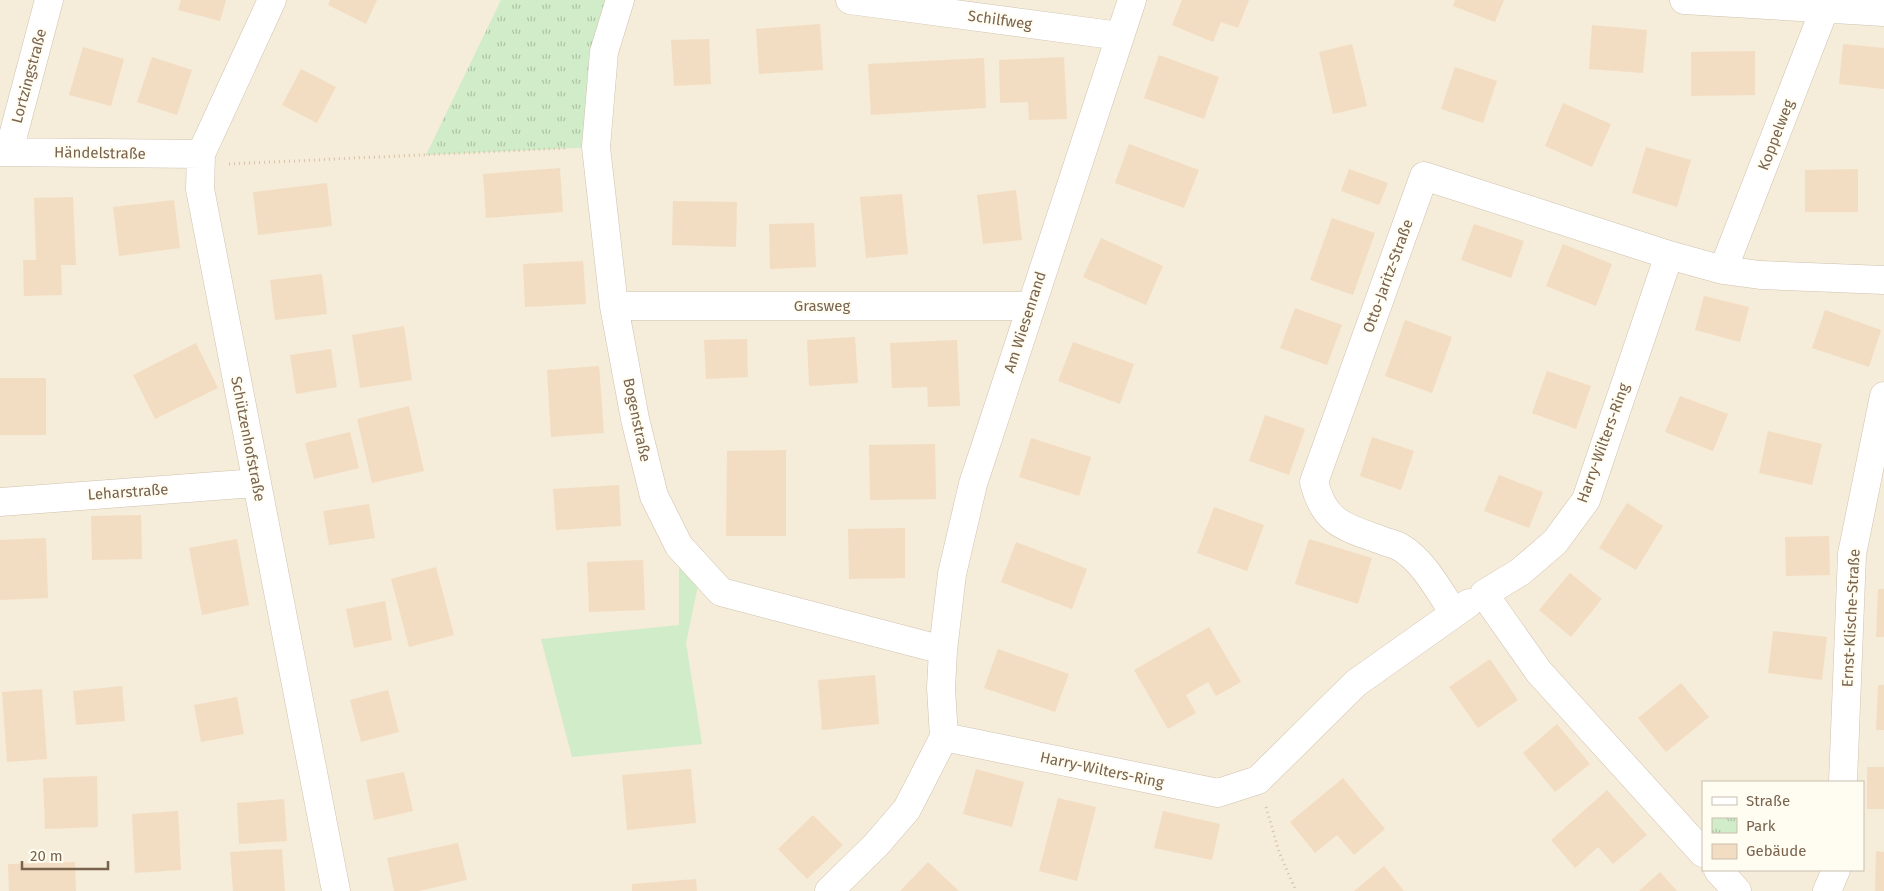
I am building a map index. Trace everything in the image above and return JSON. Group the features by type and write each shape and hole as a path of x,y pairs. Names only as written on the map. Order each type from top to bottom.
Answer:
{"street":[{"name":"Lortzingstraße","path":"4,152 49,0"},
{"name":"Schützenhofstraße","path":"272,0 200,160 200,189 336,891"},
{"name":"Bogenstraße","path":"620,0 604,52 596,147 614,306 635,418 654,496 679,546 721,592 943,650"},
{"name":"Schilfweg","path":"850,0 1120,36"},
{"name":"Am Wiesenrand","path":"943,650 952,574 973,484 1132,0"},
{"path":"1684,0 1827,4 1884,12"},
{"name":"Koppelweg","path":"1723,270 1827,4"},
{"name":"Händelstraße","path":"4,152 200,160"},
{"name":"Otto-Jaritz-Straße","path":"1454,613 1418,562 1400,547 1354,531 1330,517 1318,500 1314,482 1424,176 1668,255 1723,270"},
{"name":"Harry-Wilters-Ring","path":"944,737 1218,793 1258,780 1356,683 1454,613 1520,572 1554,542 1586,500 1668,255"},
{"path":"1723,270 1760,275 1884,280"},
{"name":"Grasweg","path":"614,306 1030,306"},
{"name":"Ernst-Klische-Straße","path":"1843,781 1852,554 1884,396"},
{"name":"Leharstraße","path":"0,502 257,483"},
{"path":"1484,594 1540,672 1702,852"},
{"path":"829,891 876,845 907,809 944,737 940,688 943,650"},
{"path":"1719,871 1737,891"},
{"path":"1827,891 1836,871"}],"path":[{"path":"200,160 596,147"},
{"path":"1258,780 1279,852 1296,891"}],"shaded area":[{"path":"0,0 1884,0 1884,891 0,891"}],"green space":[{"path":"501,0 620,0 596,147 426,155"},
{"path":"679,546 701,571 686,643 702,744 572,757 541,639 679,625"}],"building":[{"path":"181,0 226,0 220,21 178,10"},
{"path":"330,0 377,0 366,24 328,5"},
{"path":"1182,0 1249,0 1238,28 1221,22 1213,42 1172,25"},
{"path":"1455,0 1504,0 1495,22 1453,6"},
{"path":"820,24 823,70 759,74 756,29"},
{"path":"1592,25 1647,30 1643,73 1589,69"},
{"path":"709,39 711,84 674,86 671,40"},
{"path":"1352,44 1367,106 1333,114 1319,52"},
{"path":"1843,44 1884,48 1884,89 1839,84"},
{"path":"83,47 124,59 111,106 69,95"},
{"path":"1755,51 1755,95 1691,96 1691,52"},
{"path":"1159,55 1219,77 1204,119 1144,98"},
{"path":"152,57 192,70 177,115 137,102"},
{"path":"1064,57 1067,119 1029,120 1028,102 1000,103 999,60"},
{"path":"984,58 986,108 871,115 868,64"},
{"path":"1455,67 1497,81 1483,123 1441,109"},
{"path":"301,69 336,87 317,123 282,105"},
{"path":"1563,103 1611,124 1592,167 1545,146"},
{"path":"1129,144 1199,170 1184,208 1115,183"},
{"path":"1646,147 1691,160 1677,207 1632,193"},
{"path":"560,168 563,212 486,218 483,174"},
{"path":"1349,169 1388,183 1379,205 1341,191"},
{"path":"1858,169 1858,212 1805,212 1805,170"},
{"path":"327,183 332,226 258,235 253,192"},
{"path":"1016,190 1022,240 983,244 977,195"},
{"path":"902,194 908,254 866,258 860,197"},
{"path":"73,197 76,265 61,265 62,295 24,296 23,260 36,260 34,198"},
{"path":"174,200 180,248 119,256 113,207"},
{"path":"673,201 737,202 736,247 672,245"},
{"path":"1332,218 1375,233 1353,295 1310,280"},
{"path":"814,223 816,267 770,269 769,224"},
{"path":"1474,224 1524,241 1511,278 1461,260"},
{"path":"1101,238 1163,266 1146,305 1083,277"},
{"path":"1563,244 1612,264 1596,306 1546,286"},
{"path":"583,261 586,304 525,307 523,264"},
{"path":"322,274 327,314 275,320 270,280"},
{"path":"1704,296 1749,307 1740,342 1695,330"},
{"path":"1295,308 1342,325 1327,365 1280,348"},
{"path":"1825,310 1881,330 1869,367 1812,348"},
{"path":"1405,320 1452,337 1432,393 1385,376"},
{"path":"404,326 412,380 360,388 352,335"},
{"path":"855,337 858,383 809,386 807,340"},
{"path":"747,339 748,377 706,379 704,340"},
{"path":"957,340 960,406 928,407 927,387 892,388 890,343"},
{"path":"1073,342 1134,364 1120,404 1058,381"},
{"path":"196,343 218,388 155,419 133,375"},
{"path":"331,349 337,387 296,394 290,355"},
{"path":"599,366 604,433 551,437 547,370"},
{"path":"1547,371 1591,386 1576,429 1532,413"},
{"path":"0,378 46,378 46,435 0,435"},
{"path":"1680,396 1728,414 1713,451 1665,432"},
{"path":"409,406 424,471 372,483 357,419"},
{"path":"1265,415 1305,429 1289,475 1249,461"},
{"path":"1768,431 1822,444 1812,485 1759,473"},
{"path":"350,432 359,468 314,479 305,443"},
{"path":"1372,437 1414,451 1401,490 1360,476"},
{"path":"1031,438 1091,457 1079,496 1019,477"},
{"path":"935,444 936,499 870,500 869,445"},
{"path":"786,450 786,536 726,536 727,451"},
{"path":"1499,475 1543,492 1529,528 1484,511"},
{"path":"619,485 621,526 556,530 553,489"},
{"path":"1627,503 1663,526 1636,570 1599,548"},
{"path":"369,504 375,538 329,545 323,511"},
{"path":"1214,507 1264,525 1247,571 1197,553"},
{"path":"141,515 142,559 92,560 91,516"},
{"path":"905,528 905,578 849,579 848,529"},
{"path":"1829,536 1830,575 1786,576 1785,537"},
{"path":"46,538 48,598 0,600 0,540"},
{"path":"237,539 249,605 202,615 189,548"},
{"path":"1309,539 1372,558 1358,604 1295,584"},
{"path":"1016,542 1087,569 1072,609 1001,582"},
{"path":"643,560 645,610 589,612 587,562"},
{"path":"436,567 454,635 409,647 391,579"},
{"path":"1570,573 1602,599 1571,637 1539,610"},
{"path":"1878,589 1884,589 1884,637 1876,637"},
{"path":"385,601 392,640 354,648 346,609"},
{"path":"1209,627 1241,682 1216,696 1208,682 1186,695 1196,713 1168,729 1134,670"},
{"path":"1773,631 1827,637 1822,680 1768,673"},
{"path":"998,649 1069,674 1055,712 984,688"},
{"path":"1490,659 1518,700 1478,728 1449,687"},
{"path":"875,675 879,724 822,730 818,680"},
{"path":"1681,683 1709,717 1666,752 1638,718"},
{"path":"1878,685 1884,685 1884,730 1876,730"},
{"path":"122,686 125,721 76,725 73,691"},
{"path":"42,689 47,759 7,762 2,692"},
{"path":"388,690 399,732 361,742 350,700"},
{"path":"237,697 244,734 201,742 194,705"},
{"path":"1557,724 1590,764 1555,792 1523,753"},
{"path":"1867,767 1884,767 1884,809 1867,809"},
{"path":"691,769 696,823 627,830 622,775"},
{"path":"976,769 1024,782 1012,827 963,814"},
{"path":"404,772 413,811 374,820 366,780"},
{"path":"97,776 98,827 45,829 43,778"},
{"path":"1343,778 1385,829 1354,855 1337,835 1315,853 1290,822"},
{"path":"1607,790 1647,835 1613,864 1598,847 1575,868 1551,840"},
{"path":"1058,798 1096,807 1077,881 1039,871"},
{"path":"284,799 287,841 239,844 237,803"},
{"path":"178,811 181,870 135,873 132,814"},
{"path":"1163,811 1220,824 1212,860 1154,848"},
{"path":"813,815 843,845 807,879 778,849"},
{"path":"458,843 467,880 419,891 394,891 387,858"},
{"path":"282,849 285,891 233,891 230,852"},
{"path":"1876,851 1884,852 1884,891 1875,891"},
{"path":"75,862 76,891 9,891 8,864"},
{"path":"928,862 959,891 900,891"},
{"path":"1384,866 1404,891 1354,891"},
{"path":"1660,872 1677,891 1639,891"},
{"path":"696,879 697,891 632,891 632,884"}]}
